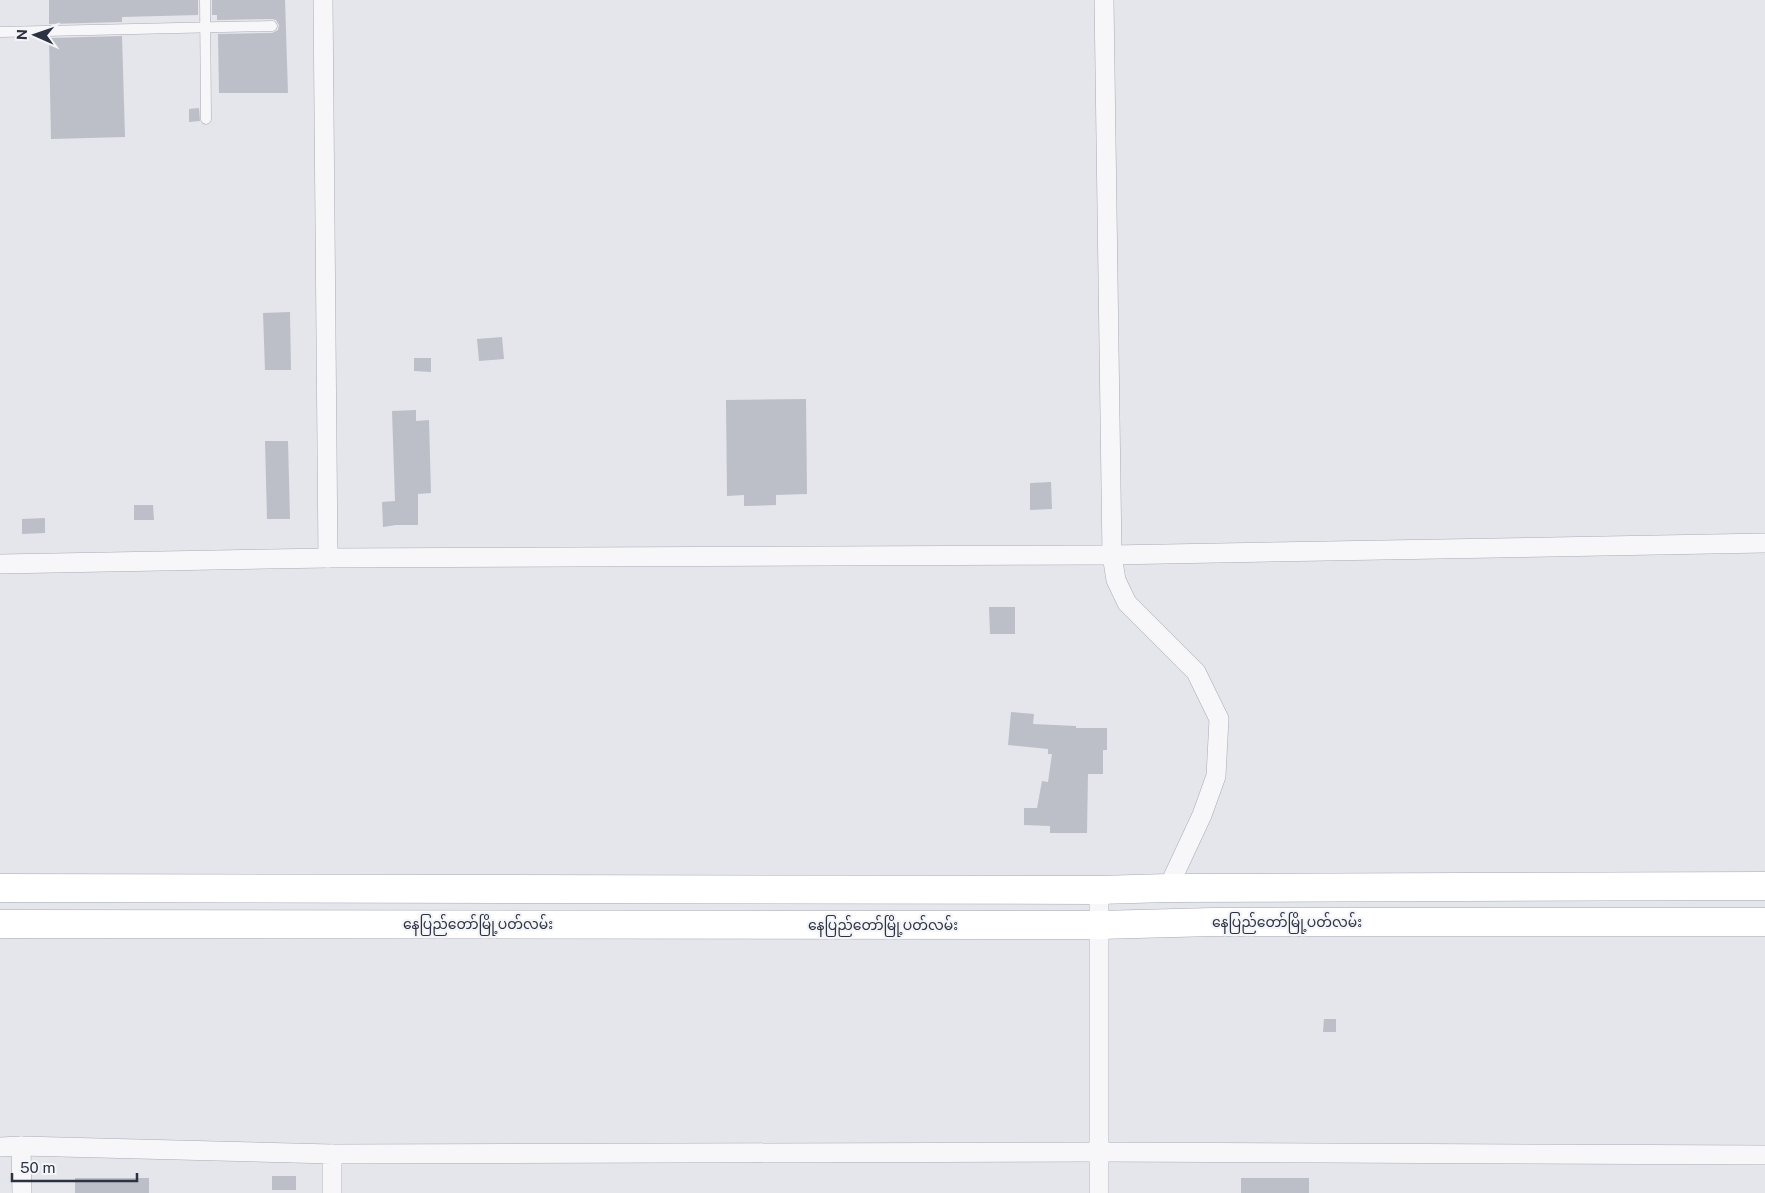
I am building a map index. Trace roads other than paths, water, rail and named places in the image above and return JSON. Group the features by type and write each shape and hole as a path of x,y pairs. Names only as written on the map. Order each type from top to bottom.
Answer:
{"main road":[{"path":"0,888 1099,890 1168,888 1765,886"},
{"name":"နေပြည်တော်မြို့ပတ်လမ်း","path":"0,924 1099,925 1213,922 1765,922"}],"street":[{"path":"323,0 328,558"},
{"path":"1104,0 1112,555 1116,580 1127,603 1196,672 1220,719 1216,776 1202,815 1168,888"},
{"path":"0,564 328,558 1112,555 1765,543"},
{"path":"1099,890 1099,1193"},
{"path":"21,1146 22,1193"},
{"path":"0,1147 332,1154 1099,1152 1765,1154"},
{"path":"332,1154 332,1193"}],"lane":[{"path":"205,0 206,119"},
{"path":"0,32 272,26"}]}
